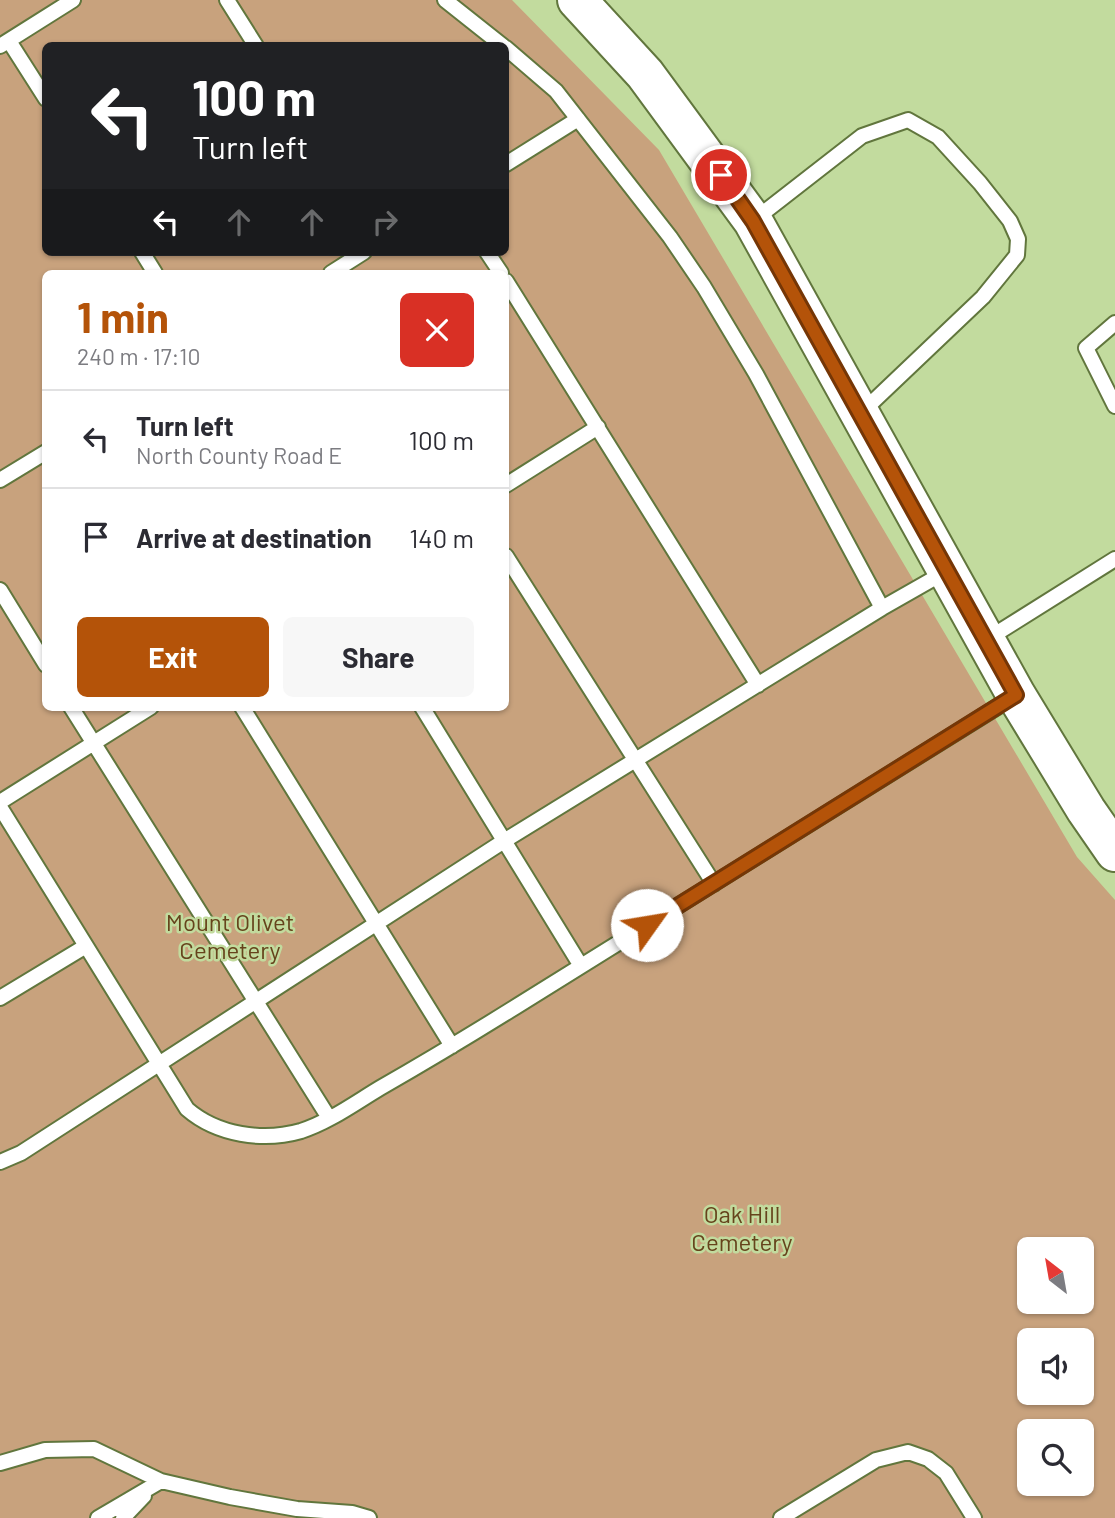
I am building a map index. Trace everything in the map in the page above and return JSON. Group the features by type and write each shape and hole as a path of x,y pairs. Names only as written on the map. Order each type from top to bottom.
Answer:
{"main road":[{"path":"577,0 645,74 753,221 1016,695 1086,810 1115,852"}],"lane":[{"path":"42,94 4,44 73,0"},
{"path":"227,0 253,42"},
{"path":"445,0 498,42"},
{"path":"509,51 556,92 670,237 728,324 882,608"},
{"path":"509,162 578,119"},
{"path":"753,221 862,136 908,120 938,136 1010,220 1018,239 1017,255 983,297 860,413"},
{"path":"336,270 358,256"},
{"path":"509,286 758,685"},
{"path":"1115,323 1086,348 1115,406"},
{"path":"509,483 598,427"},
{"path":"2,475 42,454"},
{"path":"986,640 1115,559"},
{"path":"509,561 714,884"},
{"path":"0,1162 21,1153 504,841 948,570"},
{"path":"0,590 42,658"},
{"path":"145,711 0,805 187,1109 201,1122 227,1131 256,1136 278,1136 303,1130 329,1118 452,1046 1016,695"},
{"path":"73,711 329,1118"},
{"path":"245,711 452,1046"},
{"path":"424,711 581,966"},
{"path":"0,998 86,946"},
{"path":"0,1463 45,1450 94,1449 161,1481 297,1509 352,1513 369,1518"},
{"path":"781,1518 876,1460 908,1452 928,1459 946,1473 974,1518"},
{"path":"98,1518 161,1481"},
{"path":"123,1518 161,1481"}],"green space":[{"path":"0,0 512,0 659,150 1077,857 1115,900 1115,1518 0,1518"}],"route":[{"path":"647,925 1016,695 753,221 721,175"}],"park label":[{"name":"Mount Olivet Cemetery","path":"230,937"},
{"name":"Oak Hill Cemetery","path":"742,1229"}]}
